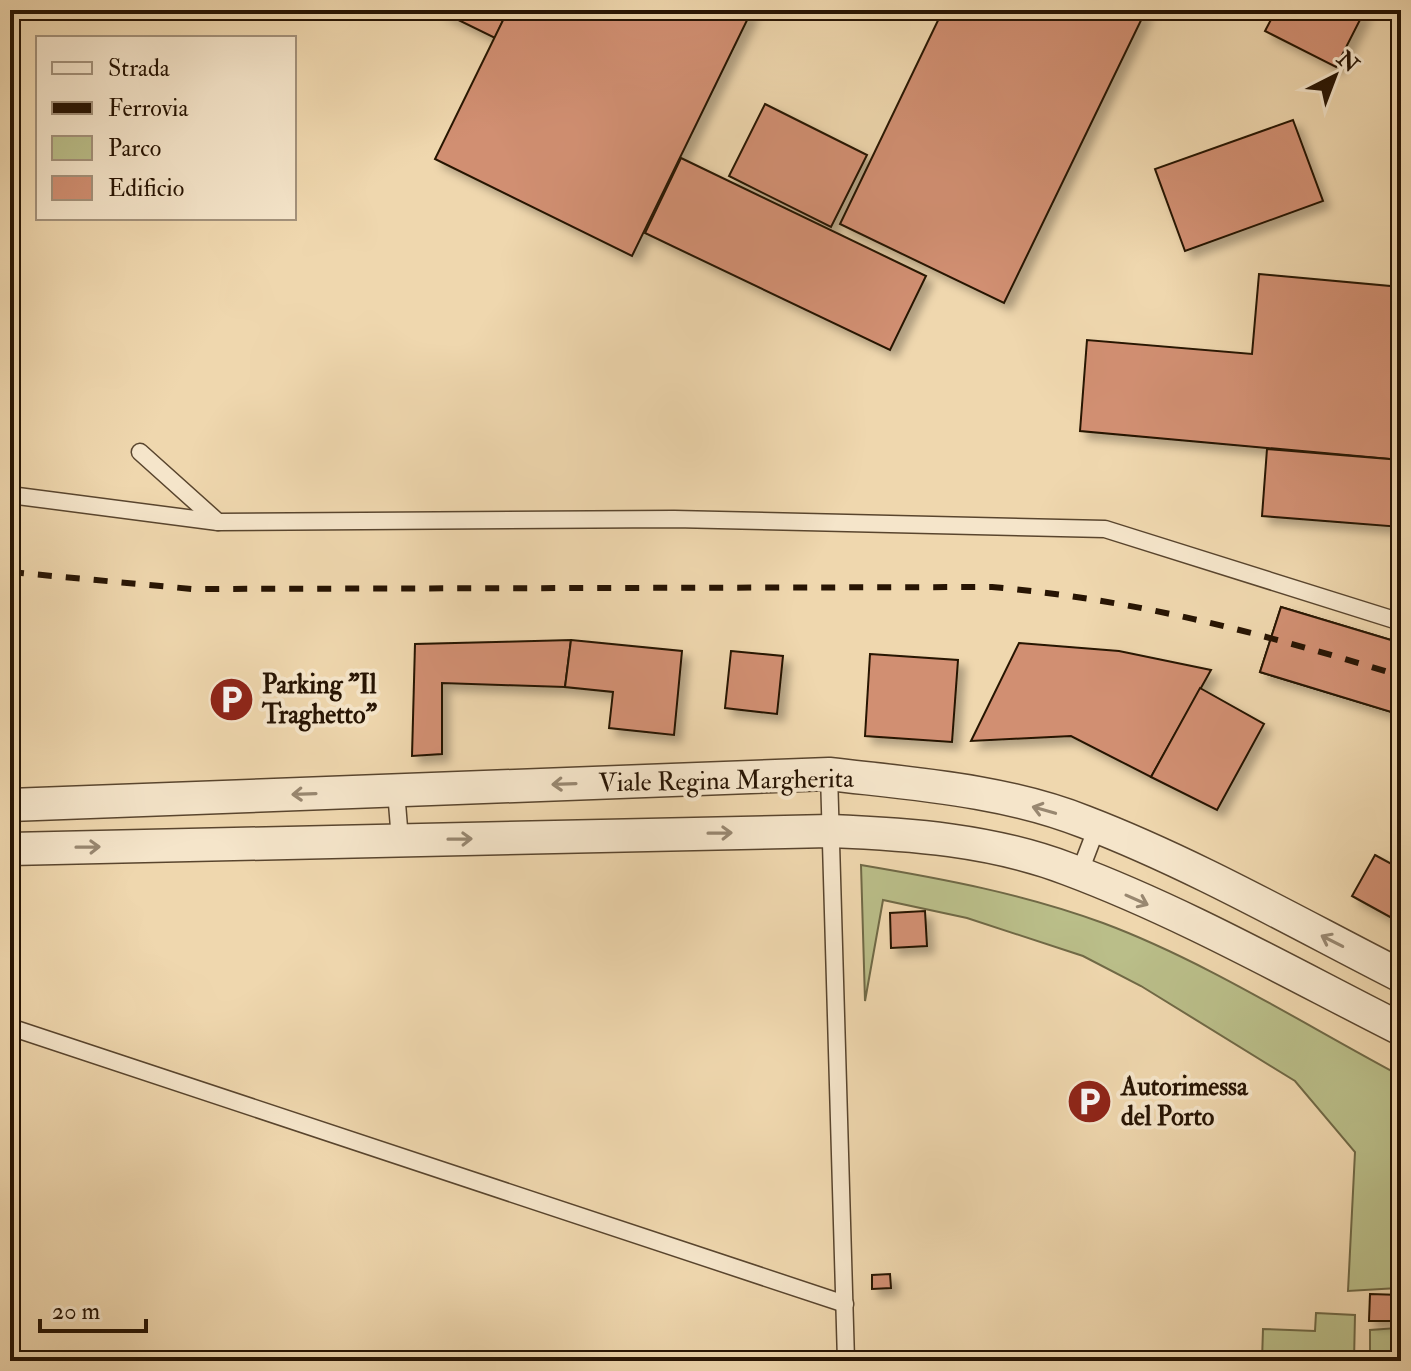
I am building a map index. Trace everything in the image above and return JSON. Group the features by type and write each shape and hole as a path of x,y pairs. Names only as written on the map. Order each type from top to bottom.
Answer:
{"street":[{"name":"Viale Regina Margherita","path":"10,805 829,774 1000,797 1097,827 1184,866 1401,976"},
{"name":"Viale Regina Margherita","path":"10,849 830,831 912,834 974,844 1079,874 1187,922 1401,1029"}],"lane":[{"path":"140,452 218,522"},
{"path":"10,495 218,522 674,519 1105,529 1401,622"},
{"path":"829,774 846,1361"},
{"path":"396,791 400,840"},
{"path":"1079,874 1097,827"},
{"path":"10,1027 845,1304"}],"green space":[{"path":"861,865 984,888 1103,923 1217,975 1401,1076 1398,1288 1348,1291 1355,1152 1295,1081 1141,986 1083,956 967,918 883,900 865,1001"},
{"path":"1316,1313 1355,1315 1354,1361 1262,1361 1263,1329 1315,1331"},
{"path":"1397,1328 1397,1361 1370,1361 1370,1330"}],"building":[{"path":"438,10 508,10 495,38"},
{"path":"508,10 752,10 632,256 435,159"},
{"path":"943,10 1146,10 1004,303 840,224"},
{"path":"1276,10 1365,10 1336,67 1265,31"},
{"path":"765,104 867,155 831,227 729,176"},
{"path":"1293,120 1323,201 1185,251 1155,169"},
{"path":"681,158 926,276 890,350 645,233"},
{"path":"1259,274 1401,287 1401,460 1080,431 1087,340 1252,354"},
{"path":"1267,449 1401,460 1401,527 1262,516"},
{"path":"1281,607 1401,643 1401,715 1260,672"},
{"path":"1281,607 1401,643 1401,715 1260,672"},
{"path":"571,640 565,687 442,683 442,754 412,756 415,644"},
{"path":"571,640 682,651 674,735 609,728 613,692 565,687"},
{"path":"1019,643 1119,651 1211,670 1151,777 1071,736 971,741"},
{"path":"731,651 783,656 777,714 725,708"},
{"path":"870,654 958,660 952,742 865,736"},
{"path":"1200,688 1264,724 1217,810 1151,777"},
{"path":"1375,855 1401,869 1401,923 1352,896"},
{"path":"925,911 927,946 891,948 890,913"},
{"path":"890,1274 891,1288 872,1289 872,1275"},
{"path":"1370,1294 1401,1295 1401,1321 1369,1321"}],"railway":[{"path":"10,572 192,589 992,587 1098,600 1199,620 1401,676"}],"place":[{"name":"Parking \"Il Traghetto\"","path":"231,700"},
{"name":"Autorimessa del Porto","path":"1090,1102"}]}
